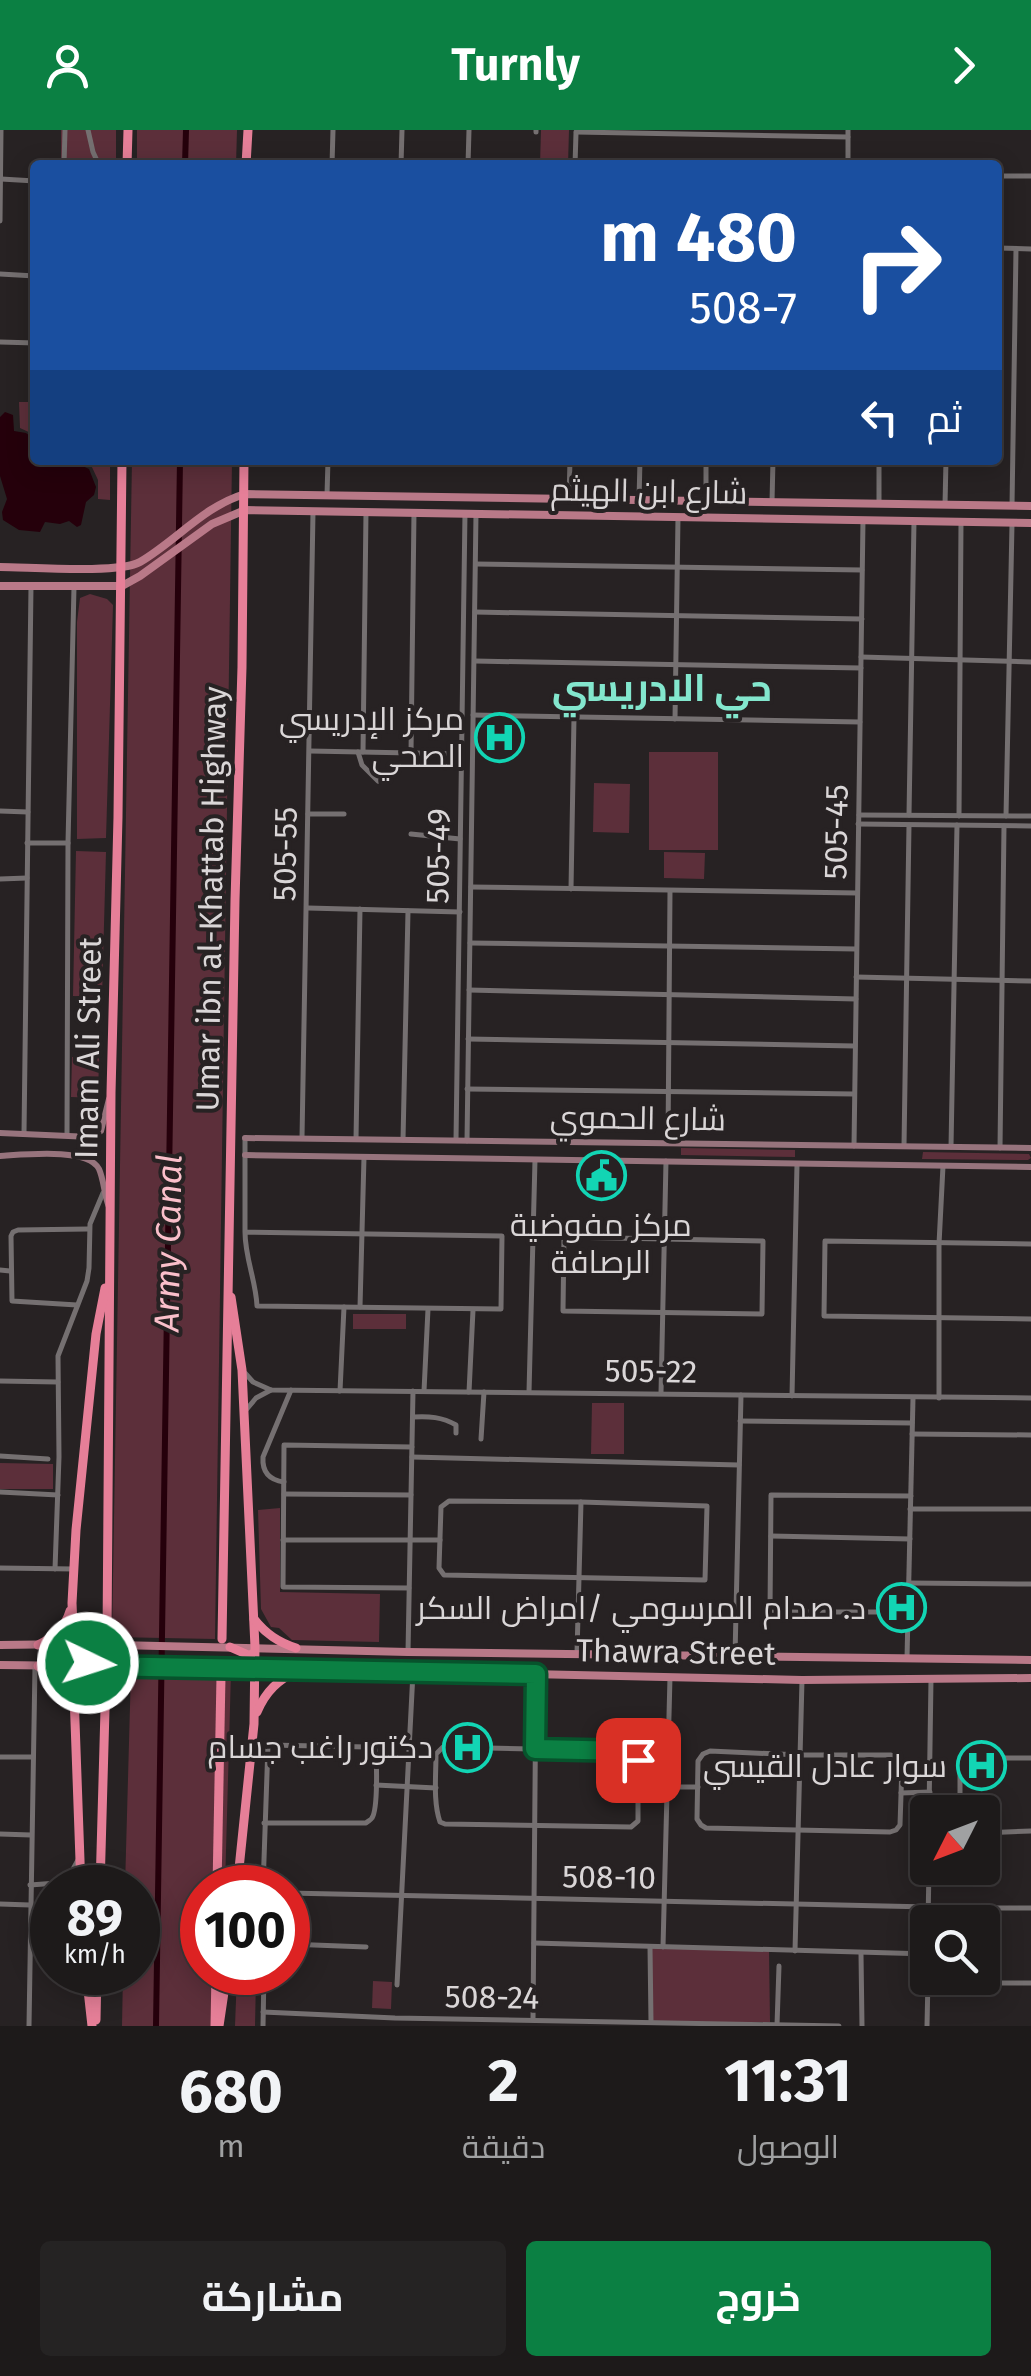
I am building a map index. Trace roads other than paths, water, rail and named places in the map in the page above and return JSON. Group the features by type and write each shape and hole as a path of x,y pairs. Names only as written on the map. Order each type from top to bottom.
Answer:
{"highway":[{"path":"127,160 128,130"},
{"path":"246,160 248,130"},
{"name":"Imam Ali Street","path":"107,1637 122,465"},
{"name":"Umar ibn al-Khattab Highway","path":"226,1643 228,1282 244,465"},
{"path":"38,1645 61,1629 72,1604 96,1327 109,1266"},
{"path":"228,1282 242,1370 254,1619 254,1724 239,1865"},
{"path":"72,1604 78,1655 74,1703 81,1865"},
{"path":"254,1619 265,1632 296,1648"},
{"path":"226,1643 251,1657"},
{"path":"78,1655 98,1644"},
{"path":"78,1655 97,1666"},
{"path":"230,1668 251,1657"},
{"path":"37,1666 60,1681 74,1703"},
{"path":"254,1724 274,1686 298,1670"},
{"path":"101,1865 106,1674"},
{"path":"218,1865 221,1676"},
{"path":"89,1995 94,2026"},
{"path":"94,2026 96,1995"},
{"path":"216,1995 217,2026"},
{"path":"217,2026 224,1995"}],"main road":[{"name":"شارع ابن الهيثم","path":"0,567 132,566 226,500 245,494 1031,506"},
{"path":"351,496 351,511"},
{"path":"818,503 818,519"},
{"name":"شارع ابن الهيثم","path":"0,586 122,586 212,524 245,510 1031,523"},
{"path":"98,1644 226,1643"},
{"path":"0,1646 38,1645 78,1655"},
{"name":"Thawra Street","path":"251,1657 296,1648 1028,1658"},
{"path":"0,1665 37,1666 78,1655"},
{"name":"Thawra Street","path":"251,1657 298,1670 1028,1681"},
{"path":"858,1658 858,1680"},
{"path":"97,1666 230,1668"}],"street":[{"path":"0,221 1,130"},
{"path":"64,130 64,160"},
{"path":"88,130 97,160"},
{"path":"332,160 333,130"},
{"path":"401,160 402,130"},
{"path":"468,130 468,160"},
{"path":"575,160 576,131 848,134 848,160"},
{"path":"1002,176 1031,176"},
{"path":"1,179 30,180"},
{"path":"1002,248 1031,249"},
{"path":"1012,506 1016,248"},
{"path":"0,274 30,276"},
{"path":"0,342 30,343"},
{"path":"327,495 328,465"},
{"path":"569,499 570,465"},
{"path":"639,500 640,465"},
{"path":"706,465 706,501"},
{"path":"772,465 772,502"},
{"path":"879,503 880,465"},
{"path":"945,504 946,465"},
{"name":"505-55","path":"302,1138 312,511"},
{"path":"366,512 360,752 362,765 378,781"},
{"path":"411,753 414,512"},
{"name":"505-49","path":"456,1140 465,513"},
{"name":"505-49","path":"467,1140 476,514"},
{"path":"675,719 678,517"},
{"name":"505-45","path":"854,1146 863,520"},
{"path":"910,816 914,521"},
{"path":"958,816 961,522"},
{"path":"1006,816 1012,522"},
{"path":"476,564 862,570"},
{"path":"24,1133 31,586"},
{"path":"67,1134 74,587"},
{"path":"475,612 862,619"},
{"path":"861,657 1031,662"},
{"path":"474,661 861,668"},
{"path":"473,715 860,722"},
{"path":"571,889 574,717"},
{"path":"308,752 462,754"},
{"path":"0,811 28,812"},
{"path":"308,814 344,814"},
{"path":"858,815 1031,816"},
{"path":"858,824 1031,826"},
{"path":"904,1146 909,824"},
{"path":"951,1147 956,825"},
{"path":"1000,1148 1004,826"},
{"path":"411,834 460,839"},
{"path":"27,844 68,843"},
{"path":"0,879 27,878"},
{"path":"470,887 857,893"},
{"path":"668,1143 670,890"},
{"path":"306,908 460,912"},
{"path":"356,1139 360,910"},
{"path":"404,1140 408,910"},
{"path":"459,927 470,927"},
{"path":"470,943 856,949"},
{"path":"856,978 1031,981"},
{"path":"469,990 856,999"},
{"path":"468,1039 855,1046"},
{"path":"467,1089 854,1094"},
{"path":"0,1133 92,1136 101,1130 111,1093"},
{"path":"244,1232 502,1236 502,1309 257,1306 244,1232 245,1138"},
{"name":"شارع الحموي","path":"245,1138 1031,1148"},
{"path":"607,1142 608,1160"},
{"path":"0,1156 48,1154 90,1159 97,1165 110,1212"},
{"name":"شارع الحموي","path":"245,1155 1031,1167"},
{"path":"360,1307 364,1156"},
{"path":"529,1392 535,1159"},
{"path":"662,1393 666,1161"},
{"path":"792,1396 797,1163"},
{"path":"939,1398 944,1166"},
{"path":"55,1569 59,1351 88,1274 91,1220 103,1192"},
{"path":"77,1305 12,1301 12,1232 90,1229"},
{"path":"564,1237 763,1241 762,1314 663,1313 563,1311 564,1237"},
{"path":"1031,1244 825,1241 824,1298 824,1316 1031,1319"},
{"path":"0,1270 10,1271"},
{"path":"340,1391 344,1307"},
{"path":"424,1391 428,1308"},
{"path":"469,1392 474,1308"},
{"path":"242,1370 253,1382 271,1390"},
{"path":"0,1381 58,1382"},
{"path":"243,1414 256,1398 271,1390"},
{"name":"505-22","path":"271,1390 1031,1398"},
{"path":"284,1482 274,1480 262,1464 290,1390"},
{"path":"408,1652 414,1391"},
{"path":"481,1439 484,1392"},
{"path":"735,1656 741,1395"},
{"path":"907,1658 913,1398"},
{"path":"413,1417 435,1416 452,1422 456,1433"},
{"path":"740,1421 912,1423"},
{"path":"912,1434 1031,1435"},
{"path":"409,1588 283,1587 284,1445 412,1446"},
{"path":"0,1456 48,1458"},
{"path":"412,1457 739,1465"},
{"path":"0,1492 58,1494"},
{"path":"284,1494 411,1495"},
{"path":"908,1612 770,1612 771,1495 910,1496"},
{"path":"448,1502 706,1506 705,1580 444,1575 439,1568 440,1540 441,1507 448,1502"},
{"path":"577,1653 581,1502"},
{"path":"910,1509 1031,1510"},
{"path":"771,1536 910,1538"},
{"path":"283,1540 440,1540"},
{"path":"0,1568 74,1569"},
{"path":"908,1583 1031,1584"},
{"path":"31,1865 37,1666"},
{"path":"397,1985 413,1672"},
{"path":"533,2020 536,1674"},
{"path":"664,1947 670,1677"},
{"path":"901,1793 930,1795 931,1679"},
{"path":"795,1951 802,1680"},
{"path":"263,1865 264,1822 268,1745 368,1747 376,1753 374,1816 370,1821 264,1822"},
{"path":"443,1748 630,1751 638,1760 638,1786 638,1820 631,1827 445,1824 438,1816 436,1754 443,1748"},
{"path":"710,1752 891,1755 899,1758 902,1765 900,1825 890,1832 706,1828 697,1820 698,1787 698,1761 710,1752"},
{"path":"0,1758 33,1757"},
{"path":"960,1795 960,1768 964,1760 1031,1758"},
{"path":"376,1785 436,1788"},
{"path":"638,1786 698,1787"},
{"path":"1000,1833 1031,1832"},
{"path":"0,1834 32,1835"},
{"path":"75,1865 80,1855"},
{"name":"508-10","path":"310,1893 910,1907"},
{"path":"0,1904 30,1905 29,2026"},
{"path":"1000,1908 1031,1908"},
{"path":"534,1943 910,1953"},
{"path":"310,1945 366,1947"},
{"path":"650,1947 651,2022"},
{"path":"861,1952 862,2026"},
{"path":"777,2025 779,1966"},
{"path":"1000,1983 1031,1983"},
{"path":"263,1995 263,2026"},
{"path":"927,2026 928,1995"},
{"name":"508-24","path":"263,2012 432,2022 839,2026"}],"waterway":[{"name":"Army Canal","path":"185,160 186,130"},
{"name":"Army Canal","path":"156,2026 180,465"}],"tunnel":[{"path":"106,1674 107,1639"}],"place":[{"name":"مركز الإدريسي الصحي","path":"499,737"},
{"name":"مركز مفوضية الرصافة","path":"601,1175"},
{"name":"د. صدام المرسومي /امراض السكر","path":"901,1608"},
{"name":"دكتور راغب جسام","path":"468,1747"},
{"name":"سوار عادل القيسي","path":"982,1766"}],"district":[{"name":"حي الادريسي","path":"662,688"}]}
